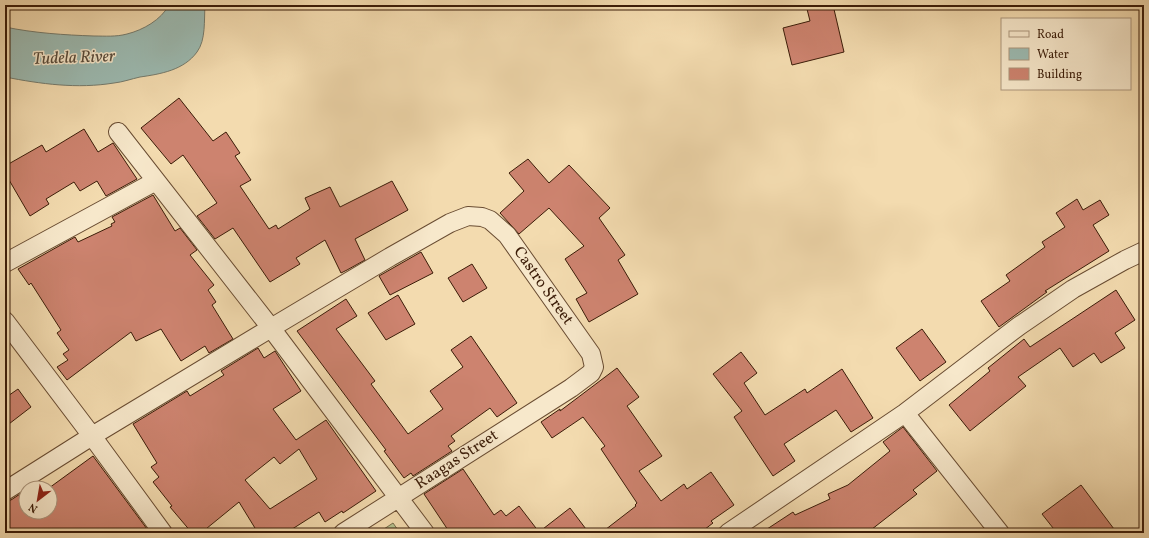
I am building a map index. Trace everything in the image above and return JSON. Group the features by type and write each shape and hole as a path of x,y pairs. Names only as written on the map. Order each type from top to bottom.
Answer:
{"street":[{"path":"118,132 271,328 425,533"},
{"path":"5,263 156,181"},
{"name":"Castro Street","path":"271,328 450,223 468,216 482,217 490,220 507,235 591,354 594,367 591,373 571,388"},
{"path":"728,533 905,413 1019,326 1073,289 1144,251"},
{"path":"5,321 163,533"},
{"path":"5,491 92,436 271,328"},
{"name":"Raagas Street","path":"343,533 571,388"},
{"path":"905,413 1000,533"}],"green space":[{"path":"393,523 400,533 378,533"}],"water":[{"name":"Tudela River","path":"169,5 205,5 204,30 200,47 192,58 179,67 164,73 121,82 86,86 46,84 5,77 5,27 60,34 119,36 151,24 166,10"}],"building":[{"path":"806,5 833,5 844,52 792,65 783,28 810,21"},
{"path":"179,98 213,141 226,132 240,153 235,156 251,180 240,186 269,229 276,225 278,229 310,209 305,198 330,187 340,207 392,181 408,210 355,239 365,260 347,270 341,273 325,240 296,258 300,264 270,282 233,228 215,239 197,216 217,203 183,155 171,164 141,128"},
{"path":"84,129 98,152 113,143 137,179 106,196 97,181 80,191 74,182 46,199 49,204 30,216 5,173 5,166 42,145 46,152"},
{"path":"528,159 549,183 569,165 610,208 599,218 625,255 618,260 638,294 589,322 576,299 587,293 565,259 584,246 549,208 519,234 500,213 524,191 509,173"},
{"path":"153,195 175,231 180,228 197,250 190,255 214,285 208,290 216,302 212,305 233,339 209,353 205,346 181,361 161,329 136,341 131,332 67,380 57,367 68,360 63,354 69,350 57,333 61,330 31,283 29,285 18,269 75,237 78,242 112,226 111,224 115,222 112,217"},
{"path":"1077,199 1083,210 1100,200 1109,215 1093,225 1109,251 1045,291 1047,292 999,327 981,301 1010,281 1006,275 1045,247 1042,242 1065,227 1056,213"},
{"path":"421,252 433,273 390,295 379,276"},
{"path":"472,264 487,288 463,302 448,278"},
{"path":"1116,290 1135,320 1115,333 1125,348 1101,363 1094,353 1073,367 1060,348 1018,377 1026,386 970,431 949,405 990,371 988,368 1024,339 1030,347"},
{"path":"398,295 415,324 386,340 368,313"},
{"path":"346,299 357,316 336,329 375,381 371,384 408,434 443,409 430,391 463,367 451,350 471,336 517,403 497,417 490,408 451,436 455,441 448,446 452,451 413,476 411,473 404,478 384,451 386,450 297,331"},
{"path":"922,329 946,362 920,381 896,348"},
{"path":"258,348 264,358 275,351 301,391 273,409 296,440 326,420 376,491 343,513 342,511 325,522 319,512 286,533 258,533 239,502 201,533 192,533 170,507 172,506 153,482 159,477 151,467 157,463 133,424 187,391 190,396 224,375 221,371","holes":["299,449 317,479 270,509 245,480 274,457 280,464"]},
{"path":"741,352 757,373 744,383 765,415 805,389 807,393 842,369 873,418 851,432 836,410 784,444 795,461 773,476 734,417 742,411 713,374"},
{"path":"617,368 639,397 627,406 662,456 639,471 661,501 684,484 687,489 711,472 734,505 711,521 713,523 700,533 601,533 636,506 635,505 637,503 601,449 605,446 583,417 552,438 541,422 560,409 560,411"},
{"path":"18,389 31,407 5,427 5,398"},
{"path":"903,427 937,471 913,490 917,494 867,533 761,533 793,512 795,515 830,499 828,494 848,485 890,451 883,442"},
{"path":"93,456 150,533 5,533 5,501 11,500 18,495 18,520 58,520 58,481"},
{"path":"463,469 494,515 501,510 506,516 519,506 539,532 570,508 589,533 450,533 424,494"},
{"path":"1081,485 1117,533 1057,533 1042,514"}]}
